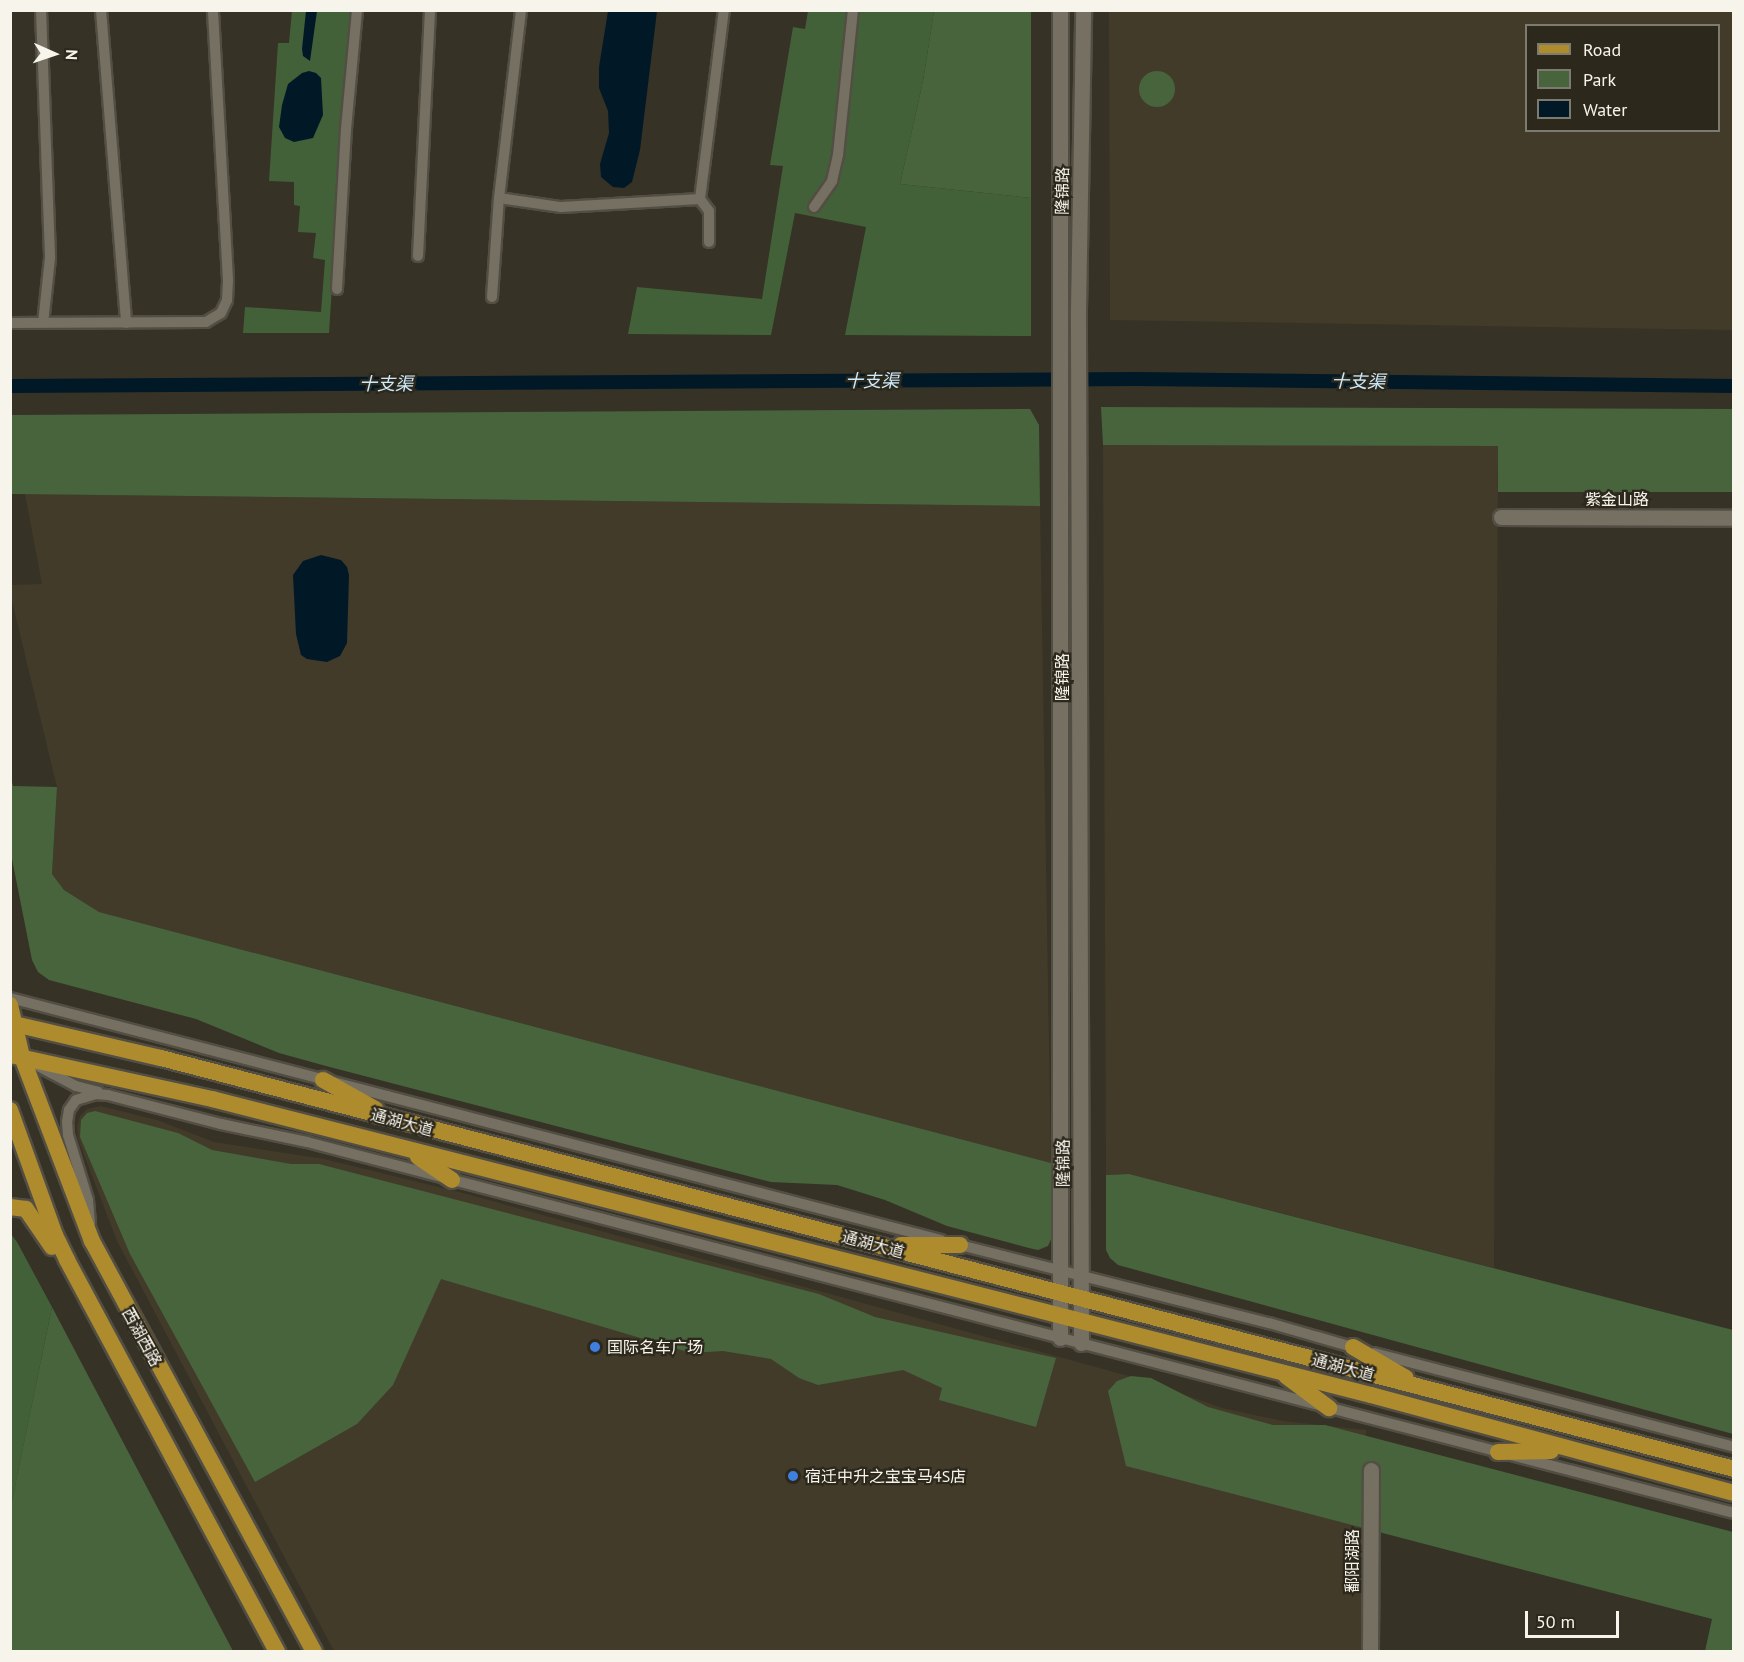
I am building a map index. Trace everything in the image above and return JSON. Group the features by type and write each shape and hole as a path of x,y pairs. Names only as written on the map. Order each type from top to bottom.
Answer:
{"main road":[{"name":"隆锦路","path":"1060,10 1062,309 1060,1338"},
{"name":"隆锦路","path":"1081,1343 1078,309 1083,10"},
{"name":"紫金山路","path":"1501,517 1734,518"},
{"name":"西湖西路","path":"10,1005 14,1061 92,1241 314,1652"},
{"name":"通湖大道","path":"13,1023 161,1058 1734,1469"},
{"name":"通湖大道","path":"14,1061 212,1099 1281,1372 1734,1493"},
{"path":"323,1080 394,1120"},
{"name":"西湖西路","path":"10,1110 55,1235 277,1652"},
{"path":"408,1149 452,1180"},
{"path":"10,1207 26,1209 74,1273"},
{"path":"875,1244 960,1245"},
{"path":"1353,1347 1425,1389"},
{"path":"1281,1372 1329,1408"},
{"path":"1498,1452 1569,1450"},
{"path":"1700,1461 1734,1459"},
{"name":"鄱阳湖路","path":"1370,1652 1375,1470 1378,1652"}],"street":[{"path":"41,10 50,258 43,323"},
{"path":"100,10 126,322"},
{"path":"10,323 206,322 221,313 227,300 228,280 213,10"},
{"path":"337,289 346,129 357,10"},
{"path":"418,256 430,10"},
{"path":"492,297 499,198 521,10"},
{"path":"709,242 708,211 700,199 724,10"},
{"path":"814,207 831,181 838,155 853,10"},
{"path":"499,198 561,207 700,199"},
{"path":"10,998 1082,1277 1269,1323 1734,1447"},
{"path":"14,1061 76,1086 108,1095 452,1180 1734,1513"},
{"path":"92,1241 88,1200 68,1135 67,1122 69,1110 76,1100 96,1094 108,1095"}],"shaded area":[{"path":"1109,11 1733,11 1733,330 1110,320"},
{"path":"1103,445 1498,446 1494,1268 1129,1174 1106,1175"},
{"path":"25,494 1040,506 1051,1163 99,912 64,890 52,874 57,787 11,597 10,585 42,584"},
{"name":"国际名车广场","path":"101,1106 157,1120 214,1142 324,1159 463,1193 1143,1380 1222,1408 1283,1421 1366,1430 1364,1651 334,1651 117,1241 78,1139 77,1127 80,1116 87,1109"}],"green space":[{"path":"292,11 350,11 329,333 243,333 245,307 321,312 325,260 313,258 316,233 298,232 300,206 294,205 294,182 269,181 278,43 289,43"},
{"path":"808,11 934,11 923,81 900,184 1031,198 1031,336 845,335 866,227 795,213 771,335 628,334 637,287 762,299 783,166 770,165 793,27 805,29"},
{"path":"934,11 1031,11 1031,198 900,184 923,81"},
{"path":"1157,71 1170,76 1175,89 1170,102 1157,107 1144,102 1139,89 1144,76"},
{"path":"1101,407 1733,409 1733,492 1498,492 1498,446 1103,445"},
{"path":"1030,409 1039,425 1040,506 11,494 11,415"},
{"path":"10,775 13,786 57,787 52,874 64,890 99,912 1051,1163 1052,1237 1048,1246 1038,1250 947,1226 885,1200 837,1185 771,1182 326,1066 279,1053 196,1019 49,980 38,972 32,960 11,854"},
{"path":"95,1111 178,1133 212,1150 291,1164 319,1164 819,1294 875,1317 1056,1358 1036,1427 939,1400 942,1388 903,1370 818,1385 799,1378 771,1359 723,1351 691,1353 441,1279 393,1385 357,1424 255,1482 130,1254 80,1137 81,1120 87,1113"},
{"path":"1129,1174 1733,1330 1733,1434 1118,1265 1110,1258 1106,1250 1106,1175"},
{"path":"11,1234 52,1307 11,1506"},
{"path":"52,1307 233,1651 11,1652 11,1505"},
{"path":"1131,1376 1151,1378 1208,1407 1273,1425 1325,1425 1733,1532 1733,1651 1705,1651 1712,1619 1126,1466 1108,1391 1117,1381"}],"water":[{"path":"306,11 317,11 310,61 303,56 302,49"},
{"path":"608,11 657,11 640,150 632,182 624,188 613,187 601,177 600,164 609,133 608,111 599,88 599,67"},
{"path":"309,71 321,78 323,115 313,138 294,142 285,138 279,127 282,105 288,84 302,73"},
{"path":"321,555 341,560 347,567 349,575 347,643 340,656 327,662 307,659 301,655 296,634 293,575 303,561"}],"waterway":[{"name":"十支渠","path":"10,386 1136,379 1734,386"}],"place":[{"name":"国际名车广场","path":"595,1347"},
{"name":"宿迁中升之宝宝马4S店","path":"793,1476"}]}
